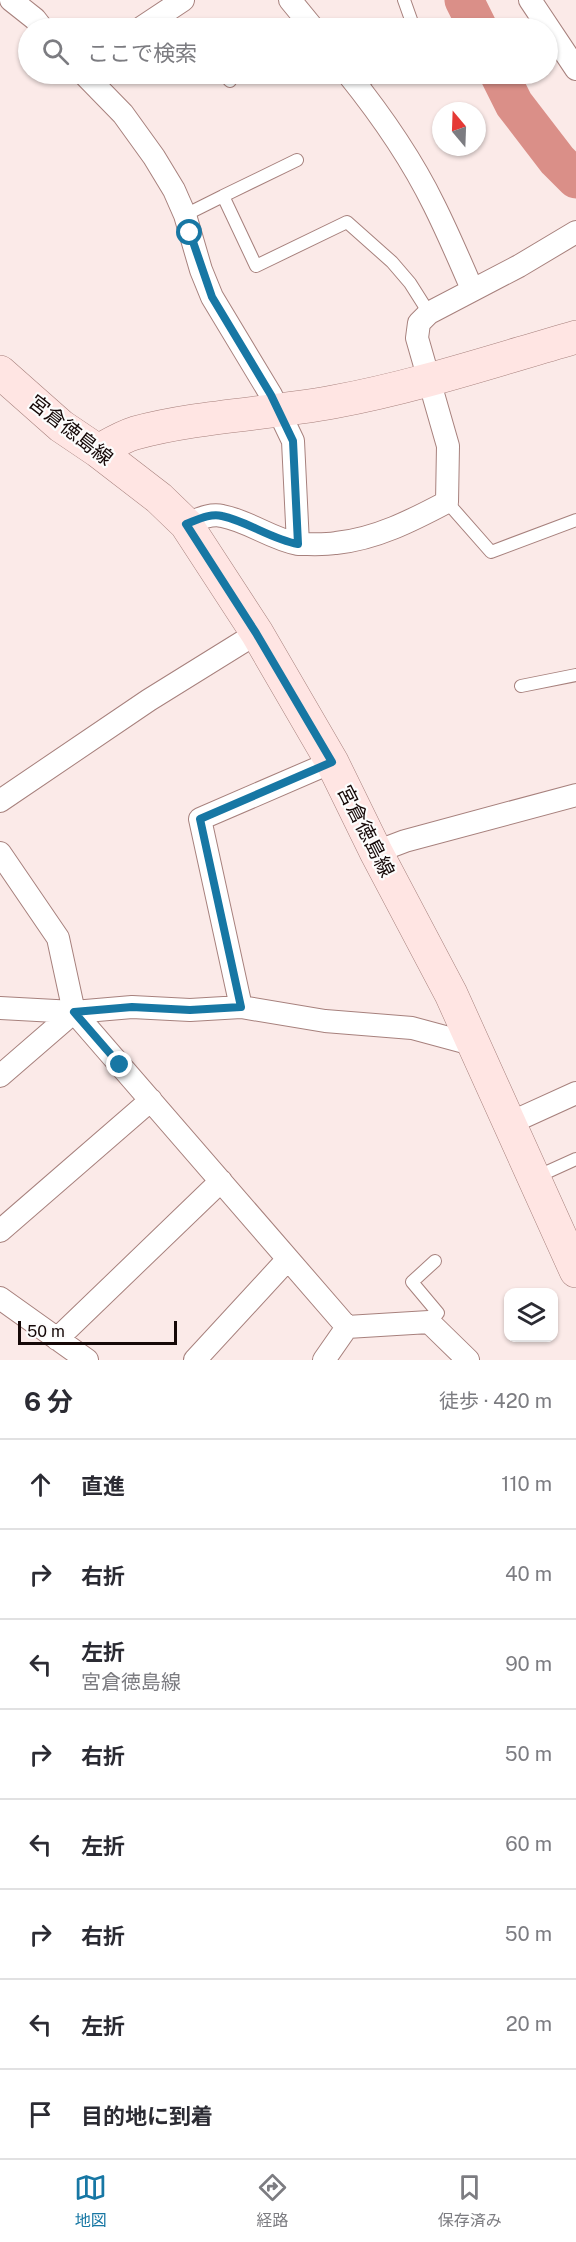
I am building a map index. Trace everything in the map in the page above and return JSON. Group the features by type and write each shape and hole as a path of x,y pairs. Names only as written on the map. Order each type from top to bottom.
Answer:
{"main road":[{"path":"98,451 133,434 195,422 279,412 337,402 428,380 576,337"},
{"name":"宮倉徳島線","path":"0,372 61,426 159,498 186,524 256,633 332,762 376,852 451,994 576,1271"}],"street":[{"path":"11,0 34,18"},
{"path":"172,18 183,0"},
{"path":"290,0 305,18"},
{"path":"530,0 542,18"},
{"path":"558,42 576,69"},
{"path":"94,84 123,114 174,190 185,215 201,270 212,297 260,375 293,441 298,544"},
{"path":"365,84 435,206 472,290"},
{"path":"186,524 205,517 221,516 282,541 298,544 337,543 405,524 447,502 448,446 417,338 420,323 429,313 519,266 576,232"},
{"path":"0,801 149,700 256,633"},
{"path":"241,1007 200,819 332,762"},
{"path":"376,852 405,841 576,795"},
{"path":"0,853 58,938 74,1012 347,1328"},
{"path":"0,1008 74,1012 132,1007 190,1010 241,1007 325,1021 412,1028 475,1045"},
{"path":"0,1076 74,1012"},
{"path":"510,1123 576,1093"},
{"path":"0,1231 151,1100"},
{"path":"57,1339 221,1181"},
{"path":"195,1360 288,1259"},
{"path":"0,1298 87,1360"},
{"path":"347,1328 429,1322 468,1360"},
{"path":"324,1360 347,1328"}],"lane":[{"path":"404,0 410,18"},
{"path":"185,215 297,160"},
{"path":"224,196 256,266 347,222 392,262 410,283 429,313"},
{"path":"447,502 491,552 576,520"},
{"path":"521,686 576,675"},
{"path":"533,1178 576,1159"},
{"path":"429,1322 438,1313 412,1282 435,1261"}],"waterway":[{"path":"464,0 473,18"},
{"path":"504,84 514,104 557,160 576,179"}],"route":[{"path":"120,1065 74,1012 132,1007 190,1010 241,1007 200,819 332,762 256,633 186,524 205,517 221,516 282,541 298,544 293,441 260,375 212,297 190,233"}]}
